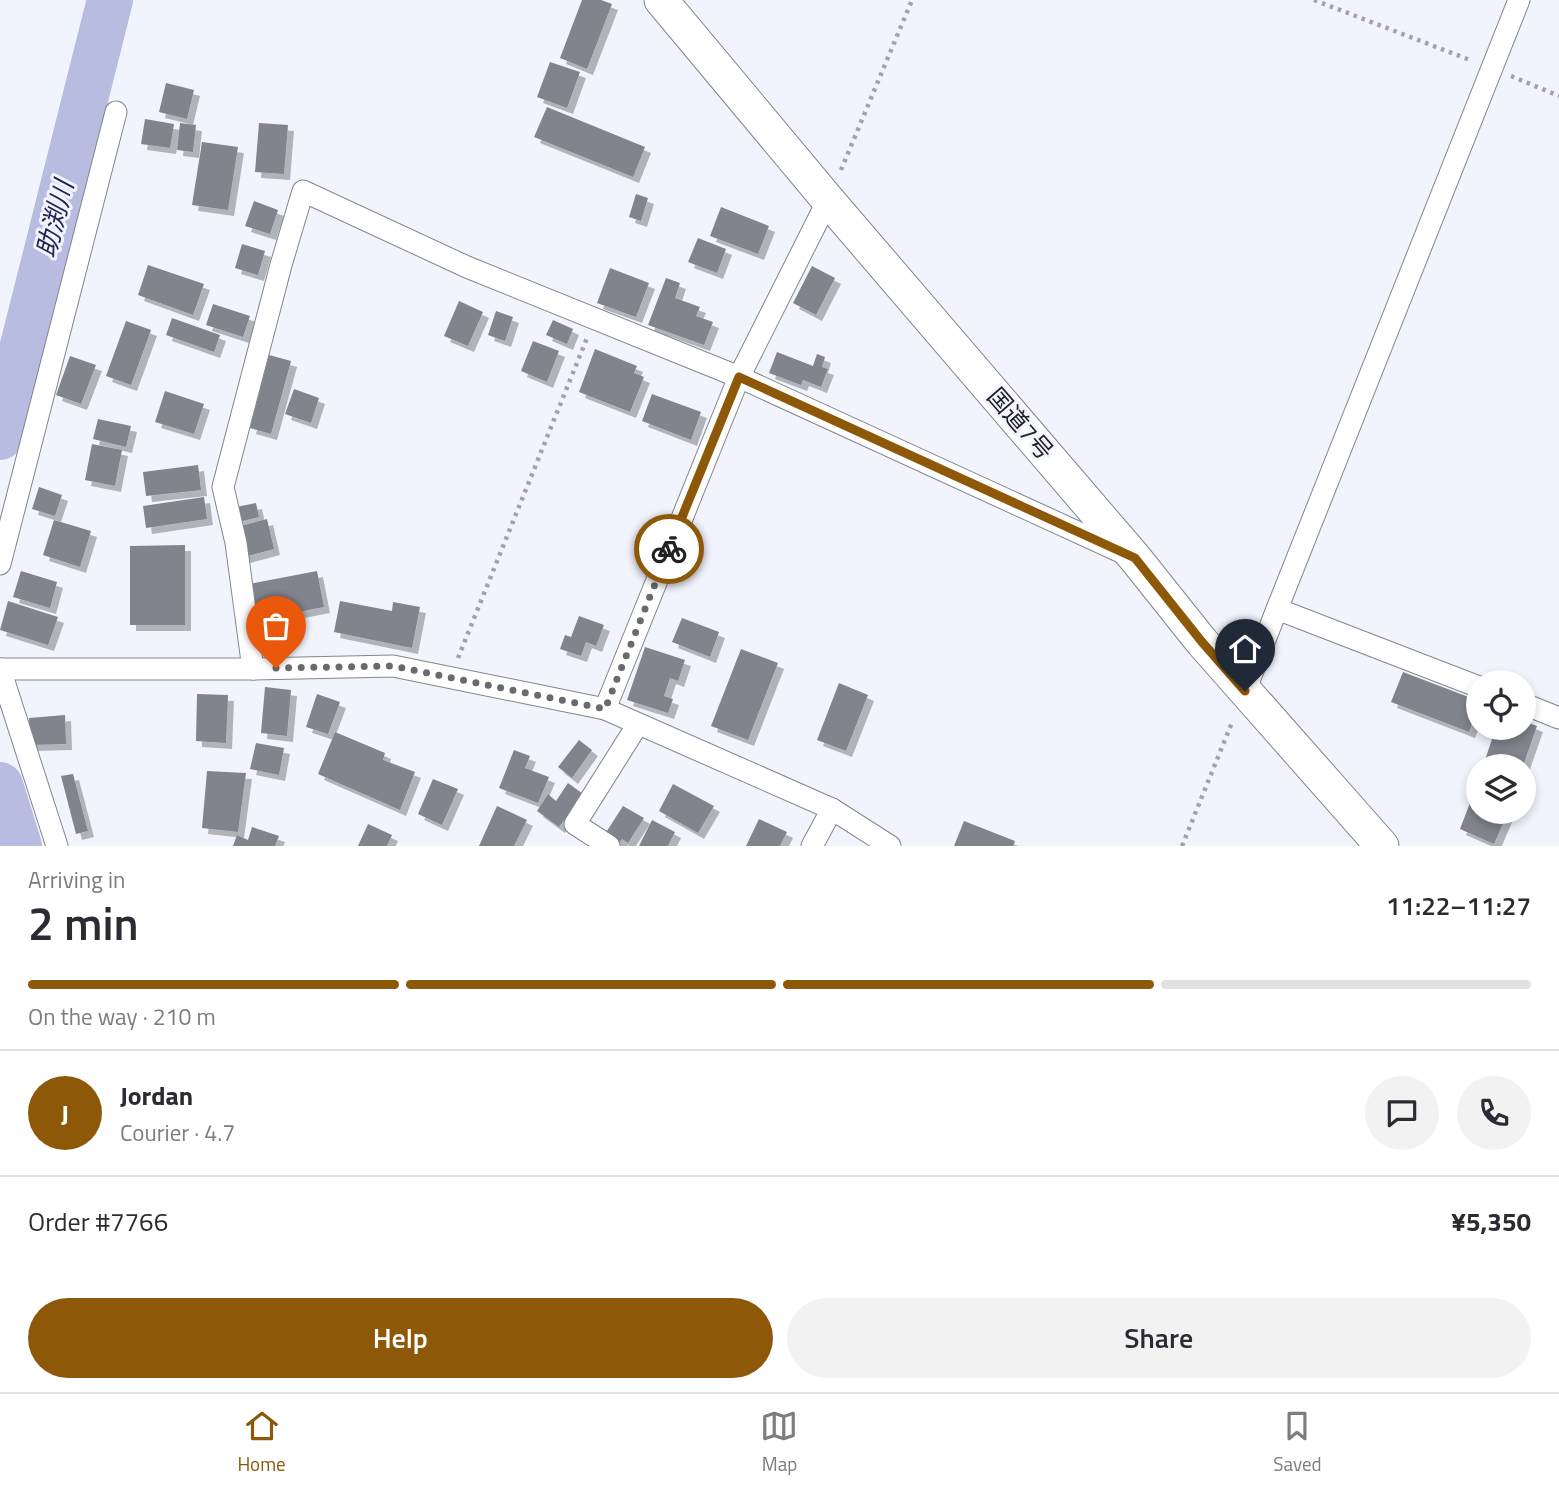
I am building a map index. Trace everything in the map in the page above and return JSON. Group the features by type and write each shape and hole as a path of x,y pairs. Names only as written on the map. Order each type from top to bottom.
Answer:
{"highway":[{"name":"国道7号","path":"662,0 828,200 1135,558 1202,642 1382,846"}],"street":[{"path":"1245,691 1519,0"},
{"path":"0,564 116,112"},
{"path":"253,669 236,543 223,487 303,191 467,267 739,377 1135,558"},
{"path":"605,709 739,377 828,200"},
{"path":"1276,608 1466,682"},
{"path":"57,846 0,669 393,666 605,709 832,809 890,846"},
{"path":"1536,709 1559,718"},
{"path":"609,846 575,824 638,724"},
{"path":"812,846 832,809"}],"path":[{"path":"828,200 912,0"},
{"path":"1314,0 1559,96"},
{"path":"450,678 595,318"},
{"path":"1182,846 1245,691"}],"building":[{"path":"582,0 601,0 612,4 587,69 560,58"},
{"path":"550,62 580,72 567,108 537,97"},
{"path":"166,83 194,90 187,119 159,112"},
{"path":"547,107 645,147 633,177 534,137"},
{"path":"145,119 174,124 170,148 141,144"},
{"path":"180,123 196,125 193,152 177,150"},
{"path":"259,123 288,125 284,174 255,172"},
{"path":"202,142 238,147 228,210 192,205"},
{"path":"636,194 648,198 641,221 629,217"},
{"path":"254,201 278,210 270,234 245,226"},
{"path":"721,207 769,226 758,254 710,236"},
{"path":"698,238 726,249 717,273 688,262"},
{"path":"242,244 265,251 258,275 235,268"},
{"path":"148,265 204,284 193,315 138,295"},
{"path":"812,266 835,278 816,315 793,303"},
{"path":"610,268 649,283 636,317 597,303"},
{"path":"666,278 680,283 675,298 700,307 696,316 713,322 704,345 648,325"},
{"path":"459,301 483,312 468,346 444,336"},
{"path":"213,304 250,316 243,337 206,325"},
{"path":"496,311 513,317 505,341 488,335"},
{"path":"172,318 220,335 214,352 166,335"},
{"path":"553,320 573,329 567,344 546,335"},
{"path":"126,321 151,330 131,385 106,376"},
{"path":"533,341 559,351 547,382 521,371"},
{"path":"595,349 637,366 634,373 644,377 630,412 579,392"},
{"path":"777,352 813,366 817,354 825,357 822,367 828,369 821,387 803,380 801,385 769,373"},
{"path":"269,355 291,361 271,434 250,428"},
{"path":"70,356 96,365 81,404 56,395"},
{"path":"294,389 319,398 311,423 285,414"},
{"path":"165,391 204,404 194,434 155,422"},
{"path":"652,394 701,412 691,440 642,421"},
{"path":"98,419 131,426 126,447 93,439"},
{"path":"92,444 122,450 115,486 85,480"},
{"path":"198,465 201,490 146,496 143,472"},
{"path":"39,487 62,495 55,516 32,509"},
{"path":"204,497 207,519 146,528 143,506"},
{"path":"256,503 259,517 238,522 236,507"},
{"path":"267,519 274,549 244,557 237,527"},
{"path":"54,520 91,531 80,567 43,555"},
{"path":"185,545 185,625 130,625 130,546"},
{"path":"21,571 57,582 50,608 13,597"},
{"path":"317,571 324,607 293,613 294,622 273,626 271,614 255,617 249,584"},
{"path":"8,601 58,617 48,645 0,630"},
{"path":"340,601 392,611 393,602 420,607 412,648 334,632"},
{"path":"579,616 604,625 596,646 586,642 581,656 560,649 565,635 571,637"},
{"path":"682,618 719,632 710,657 672,642"},
{"path":"645,647 685,660 678,681 670,678 664,696 673,699 668,713 627,700"},
{"path":"741,649 778,663 748,740 711,726"},
{"path":"1403,672 1466,696 1466,731 1391,702"},
{"path":"839,683 868,695 846,751 817,740"},
{"path":"265,687 291,690 287,736 261,733"},
{"path":"197,694 228,695 226,743 196,741"},
{"path":"317,694 340,702 328,734 306,727"},
{"path":"65,715 66,744 30,745 29,718"},
{"path":"335,732 385,753 383,760 415,772 400,810 318,774"},
{"path":"579,740 592,750 572,778 558,767"},
{"path":"1492,740 1532,740 1527,754 1487,754"},
{"path":"256,743 284,748 279,775 250,769"},
{"path":"514,750 530,756 525,768 549,777 538,803 499,788"},
{"path":"207,771 246,773 238,832 202,828"},
{"path":"73,774 88,831 76,834 61,776"},
{"path":"433,779 458,789 442,825 418,814"},
{"path":"568,783 583,794 559,827 537,811 548,794 556,801"},
{"path":"673,784 714,806 698,833 659,811"},
{"path":"497,806 527,820 514,846 479,846"},
{"path":"623,806 644,818 628,843 622,839 619,843 605,834"},
{"path":"1466,813 1466,824 1503,824 1494,844 1460,829"},
{"path":"759,819 787,832 780,846 746,846"},
{"path":"652,820 675,832 668,846 639,846"},
{"path":"964,821 1015,841 1013,846 954,846"},
{"path":"368,824 392,835 387,846 358,846"},
{"path":"252,827 279,836 275,846 233,846 237,835 248,840"}],"waterway":[{"name":"助渕川","path":"0,437 110,0"},
{"name":"助渕川","path":"0,785 19,846"}],"way so far":[{"path":"276,668 393,666 605,709 669,549"}],"route":[{"path":"669,549 739,377 1135,558 1245,691"}]}
